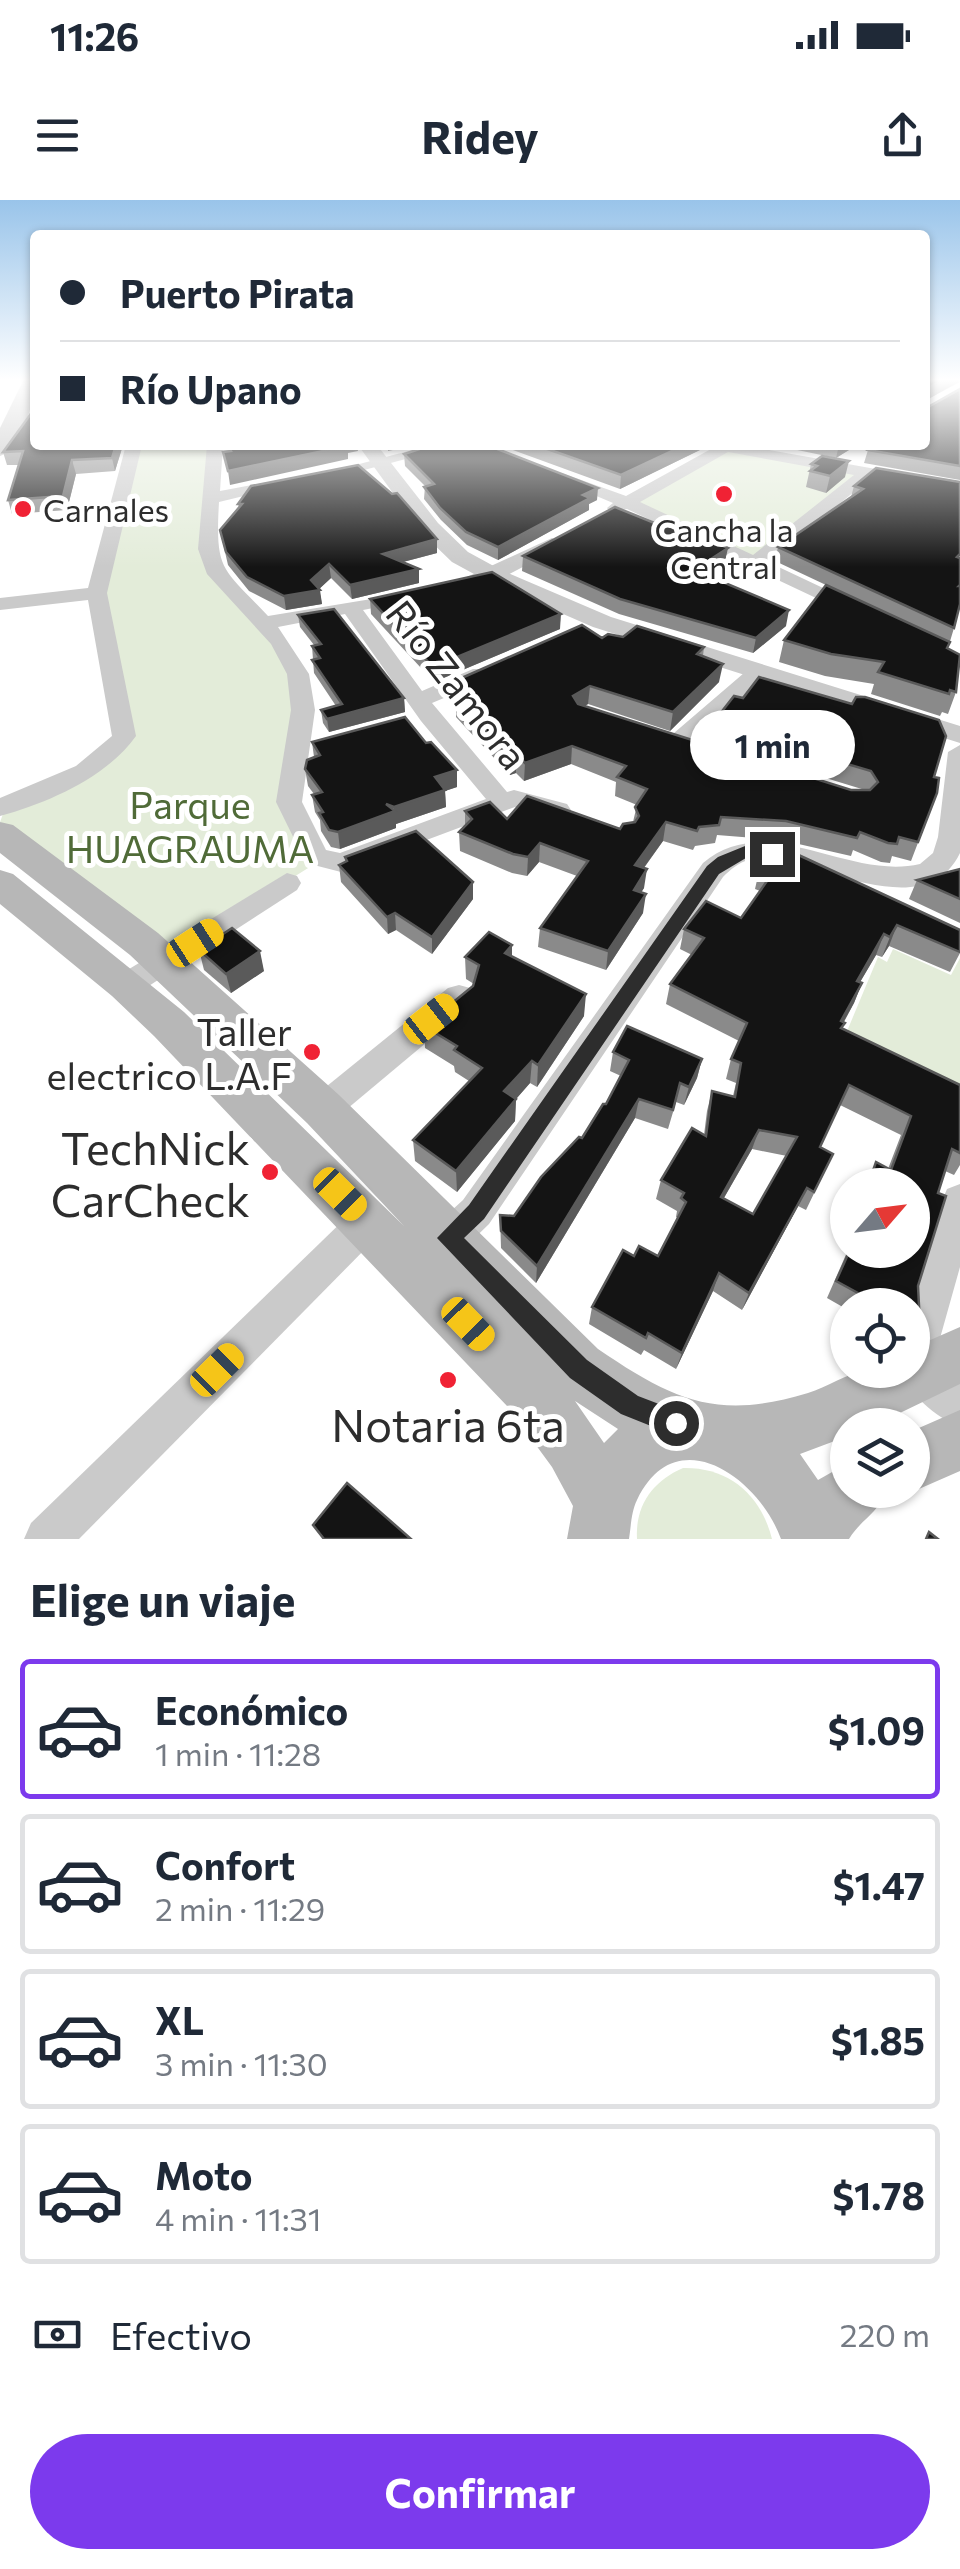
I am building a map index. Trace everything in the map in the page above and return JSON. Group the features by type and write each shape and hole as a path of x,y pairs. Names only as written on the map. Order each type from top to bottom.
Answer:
{"main road":[{"path":"0,834 146,974 367,1222 432,1255 588,1376 650,1414 716,1435 759,1456 784,1482 813,1539"},
{"path":"0,884 146,974 322,1109 573,1446 594,1523"},
{"path":"594,1523 612,1479 637,1448 658,1436 769,1436 947,1378"},
{"path":"930,1454 960,1440"},
{"path":"813,1539 833,1508"}],"street":[{"path":"0,808 74,776 116,751 124,736 97,593 133,450"},
{"path":"214,450 207,544 214,570 280,641 298,674 303,710 289,802 316,856 340,863 501,801"},
{"path":"212,498 258,489 375,455 413,450"},
{"path":"596,519 716,450"},
{"path":"745,450 960,490"},
{"path":"840,467 864,452"},
{"path":"375,455 430,528 460,557 492,575 602,622 959,735"},
{"path":"542,470 628,502 874,620"},
{"path":"755,562 868,472"},
{"path":"207,544 238,503 258,489"},
{"path":"454,584 492,575 566,536"},
{"path":"0,604 97,593"},
{"path":"261,624 420,593"},
{"name":"Río Zamora","path":"352,609 419,713 501,801 528,800 583,820"},
{"path":"568,636 602,622"},
{"path":"419,713 502,665"},
{"path":"728,760 666,741 758,672"},
{"path":"432,1255 476,1212 713,870 724,860 750,850 882,876 910,876 944,859 955,842 960,726"},
{"path":"294,753 329,744"},
{"path":"792,858 880,904"},
{"path":"146,974 287,883"},
{"path":"322,1109 459,998"},
{"path":"947,1378 914,1359 960,1200"},
{"path":"48,1539 367,1222"}],"green space":[{"name":"Parque HUAGRAUMA","path":"138,450 212,450 204,550 295,675 291,751 313,865 170,954 0,822 3,814 122,752 103,592"},
{"path":"723,451 862,474 755,559 632,501"},
{"path":"893,949 951,975 960,958 960,1106 840,1048 878,957 887,962"},
{"path":"683,1468 715,1472 741,1487 760,1509 772,1539 637,1539 639,1515 648,1496 663,1480"}],"building":[{"path":"11,441 30,441 30,450 114,450 112,458 72,460 63,496 8,500 23,451 3,452"},
{"path":"930,441 960,441 960,466 868,450 930,450"},
{"path":"328,450 228,471 223,452"},
{"path":"416,450 500,450 598,488 583,495 590,498 498,547 466,532 440,508 424,487 434,484 404,454"},
{"path":"550,450 674,450 621,475"},
{"path":"822,456 849,461 830,476 810,471 817,466 811,464"},
{"path":"358,465 392,494 397,493 437,539 383,554 419,569 350,585 329,564 311,580 320,590 284,596 247,577 226,552 220,530 242,504 238,504 251,486"},
{"path":"876,468 960,482 960,604 954,628 778,547 863,489 854,486"},
{"path":"615,507 662,526 666,523 688,530 728,548 694,570 789,610 756,638 620,599 523,556"},
{"path":"492,572 561,614 433,667 370,599"},
{"path":"826,585 950,642 947,648 960,655 956,692 950,690 949,694 878,672 884,662 831,654 784,640"},
{"path":"334,609 404,698 327,719 321,710 342,704 312,660 320,658 312,646 321,644 298,615"},
{"path":"582,625 602,638 608,634 623,637 637,626 704,647 697,654 723,664 673,712 590,686 573,696 578,704 851,790 870,790 878,782 871,771 712,724 734,696 743,698 759,677 852,704 856,697 865,697 939,720 946,736 934,777 939,778 937,793 918,842 899,837 897,844 888,843 860,832 857,838 786,821 721,817 719,825 699,827 697,831 666,822 635,865 647,869 634,890 646,894 608,951 540,928 588,861 540,843 528,857 513,854 459,832 472,819 465,811 490,802 507,819 527,796 620,829 623,824 635,822 639,816 635,807 647,789 617,777 626,766 572,746 525,763 516,754 510,757 456,699 462,697 448,684"},
{"path":"405,717 426,743 431,742 457,770 435,777 445,790 394,807 386,804 395,811 338,832 329,830 312,795 322,792 305,769 307,760 320,755 312,742"},
{"path":"416,831 473,882 432,937 395,913 387,917 339,865 347,861 345,857"},
{"path":"777,845 960,930 960,952 897,925 890,937 884,934 857,981 862,983 841,1028 960,1085 960,1153 952,1149 938,1193 946,1196 930,1247 930,1168 892,1168 911,1116 849,1085 820,1147 833,1154 814,1192 807,1188 749,1293 719,1273 682,1353 648,1333 646,1338 592,1307 623,1250 634,1256 639,1246 658,1256 686,1202 681,1198 684,1193 661,1180 692,1128 706,1136 712,1091 735,1097 741,1063 731,1059 747,1023 670,984 704,938 684,929 706,901 741,918 772,874 760,868 762,858","holes":["759,1130 797,1137 753,1214 721,1197"]},
{"path":"960,869 960,899 917,880"},
{"path":"232,928 260,951 226,974 199,950"},
{"path":"489,932 512,945 505,953 586,994 538,1065 532,1061 504,1091 516,1099 456,1171 413,1140 482,1068 454,1050 457,1046 424,1026 473,986 479,965 465,957"},
{"path":"627,1026 702,1059 689,1087 680,1083 673,1110 639,1099 537,1266 501,1231 500,1215 514,1216 541,1177 582,1138 606,1104 629,1060 613,1052"},
{"path":"842,1268 924,1268 918,1288 849,1288 836,1281"},
{"path":"347,1483 411,1539 324,1539 313,1525"}],"place":[{"name":"Cancha la Central","path":"724,494"},
{"name":"Carnales","path":"23,509"},
{"name":"Taller electrico L.A.F","path":"312,1052"},
{"name":"TechNick CarCheck","path":"270,1172"},
{"name":"Notaria 6ta","path":"448,1380"}],"route":[{"path":"676,1423 630,1405 578,1369 448,1238 476,1212 713,870 724,860 750,850 772,854"}]}
